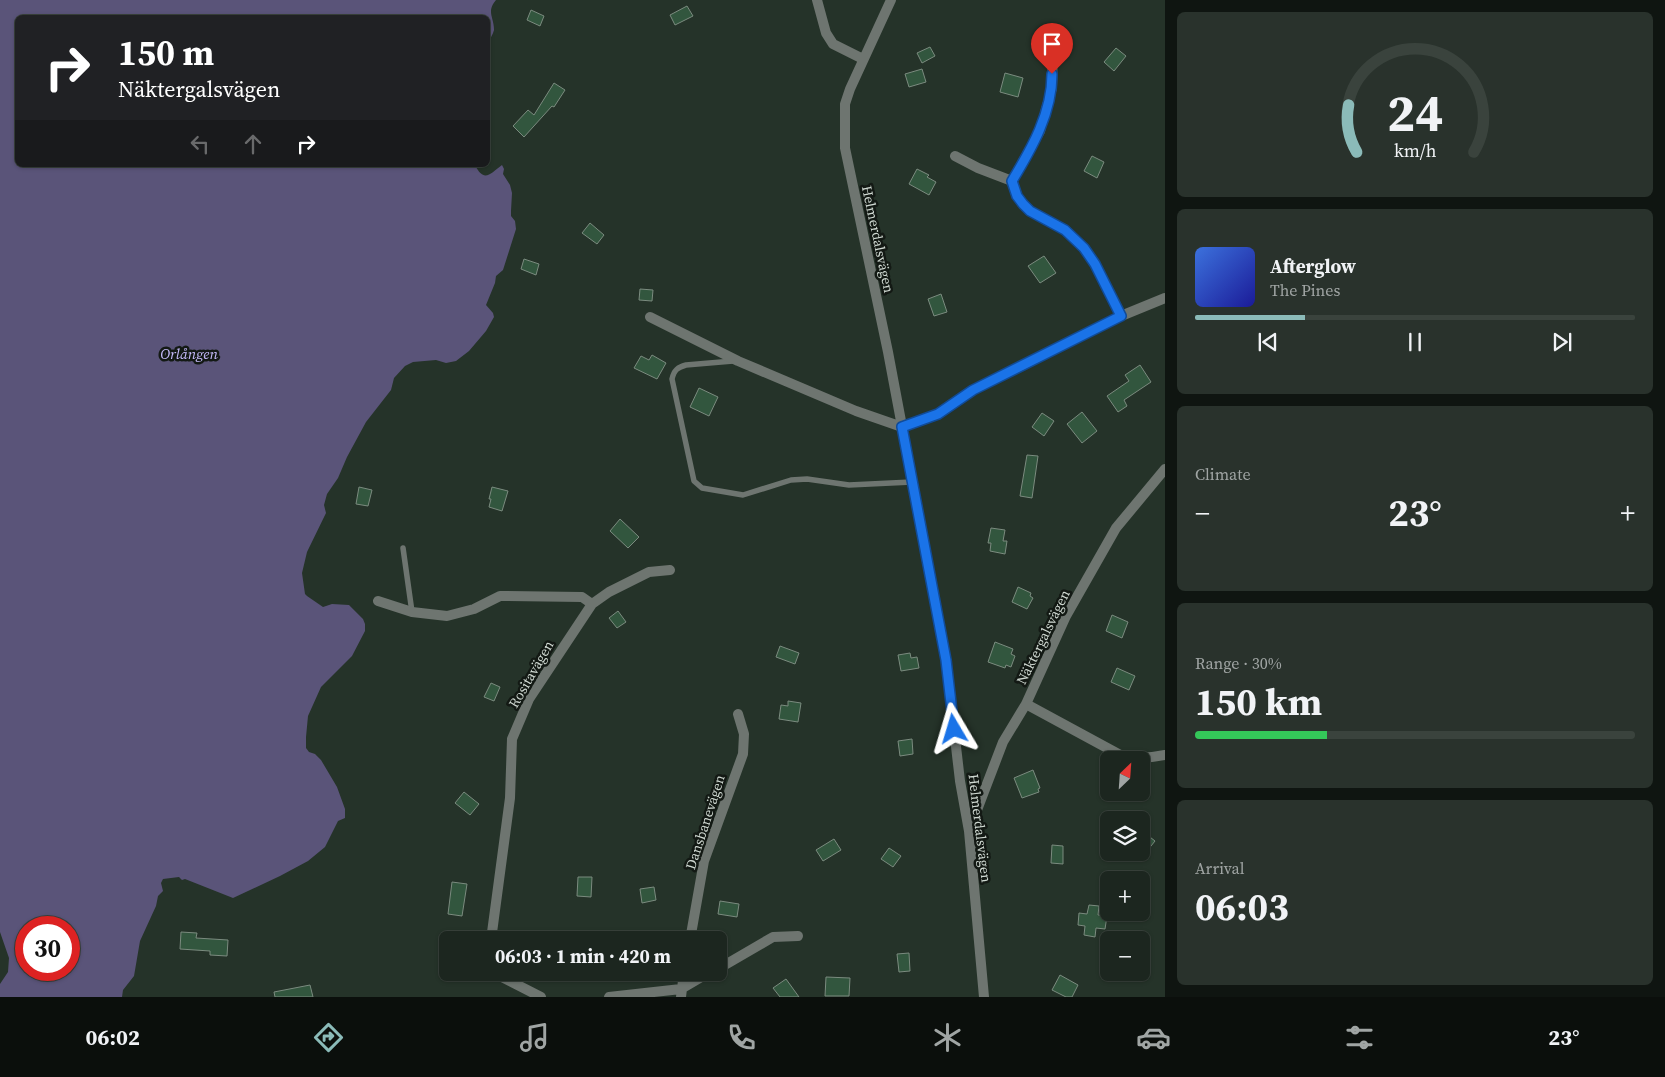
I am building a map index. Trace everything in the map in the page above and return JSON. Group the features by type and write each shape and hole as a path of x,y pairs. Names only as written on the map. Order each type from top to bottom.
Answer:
{"street":[{"path":"817,0 826,33 833,44 863,59"},
{"name":"Helmerdalsvägen","path":"891,0 863,59 845,104 845,148 902,427 946,660 960,781 969,831 984,997"},
{"path":"1012,181 1032,149 1040,131 1052,88 1053,45"},
{"path":"955,156 978,168 1012,181"},
{"path":"1012,181 1017,196 1030,211 1065,230 1084,248 1095,264 1121,316"},
{"path":"650,317 738,361 856,412 902,427 938,414 973,390 1121,316 1165,298"},
{"name":"Näktergalsvägen","path":"969,831 1003,742 1026,704 1066,616 1116,528 1165,469"},
{"name":"Rositavägen","path":"492,931 510,798 512,739 529,699 592,604 609,592 649,572 670,570"},
{"path":"378,601 412,612 446,616 474,609 500,596 582,597 592,604"},
{"path":"1026,704 1122,756 1130,758 1165,755"},
{"name":"Dansbanevägen","path":"692,931 704,861 743,754 744,734 738,714"},
{"path":"727,964 774,937 798,936"},
{"path":"510,981 541,997"},
{"path":"609,997 681,993 698,981"}],"lane":[{"path":"738,361 679,366 672,378 694,481 702,488 743,495 791,480 806,479 849,485 912,482"},
{"path":"403,548 412,612"}],"water":[{"name":"Orlången","path":"0,0 496,0 491,8 494,30 490,38 490,15 15,15 15,167 476,167 481,174 487,175 502,165 504,169 503,174 510,185 512,193 511,216 515,221 516,229 503,270 496,276 486,305 494,317 486,331 469,351 456,361 446,363 436,360 413,362 405,366 394,378 391,390 366,422 338,478 327,494 324,505 326,513 307,552 302,573 305,594 323,607 332,604 349,605 363,619 365,624 365,631 352,656 321,687 308,716 306,748 321,760 337,787 345,809 345,818 338,821 325,847 308,861 233,898 185,879 182,880 179,877 163,879 161,883 163,891 158,896 156,906 140,941 134,976 123,990 122,997 0,997 0,984 8,972 9,958 0,932"}],"building":[{"path":"687,6 693,16 675,25 670,15"},
{"path":"531,10 544,16 540,26 527,20"},
{"path":"930,47 935,56 922,63 917,53"},
{"path":"1116,48 1126,56 1114,71 1104,62"},
{"path":"922,69 926,82 909,87 905,74"},
{"path":"1005,73 1023,78 1018,97 1000,92"},
{"path":"554,83 565,90 554,107 552,106 524,137 513,126 528,110 534,115"},
{"path":"1092,156 1104,162 1097,178 1084,171"},
{"path":"917,169 929,175 927,177 936,182 929,195 909,184"},
{"path":"590,223 604,235 597,244 582,233"},
{"path":"1044,256 1056,273 1040,283 1028,266"},
{"path":"524,259 539,264 536,275 521,269"},
{"path":"640,289 653,290 652,301 639,300"},
{"path":"941,294 947,312 934,316 928,299"},
{"path":"652,355 666,363 657,379 634,368 641,356 649,360"},
{"path":"1140,365 1151,382 1124,400 1127,406 1118,412 1107,396 1129,381 1125,375"},
{"path":"699,388 718,397 709,416 690,407"},
{"path":"1082,412 1097,431 1082,443 1067,424"},
{"path":"1042,413 1054,421 1044,436 1032,427"},
{"path":"1027,455 1038,456 1032,498 1020,496"},
{"path":"359,487 372,490 368,506 356,504"},
{"path":"492,487 508,491 502,511 489,507"},
{"path":"620,519 639,537 628,548 610,531"},
{"path":"991,528 1005,530 1003,541 1007,541 1005,554 990,551 991,543 988,543"},
{"path":"1018,587 1031,593 1030,596 1033,598 1027,609 1012,602"},
{"path":"618,611 626,622 617,628 609,618"},
{"path":"1112,615 1128,622 1122,638 1106,631"},
{"path":"995,642 1013,649 1011,654 1015,656 1011,667 1006,665 1005,668 988,662"},
{"path":"780,646 799,653 795,664 776,657"},
{"path":"910,653 911,658 917,657 919,668 901,671 898,655"},
{"path":"1117,668 1135,676 1129,690 1111,682"},
{"path":"491,683 500,687 494,701 484,697"},
{"path":"788,701 801,703 798,722 779,719 781,705 788,706"},
{"path":"912,739 913,754 900,756 898,741"},
{"path":"1033,770 1040,788 1038,789 1039,792 1022,798 1014,778"},
{"path":"464,792 479,804 470,815 455,803"},
{"path":"1150,837 1155,841 1150,847"},
{"path":"834,839 841,850 823,861 816,850"},
{"path":"1052,845 1063,846 1063,864 1051,863"},
{"path":"889,848 901,856 893,867 881,859"},
{"path":"578,877 592,877 591,897 577,896"},
{"path":"452,882 467,884 462,916 448,914"},
{"path":"654,887 656,900 642,903 640,889"},
{"path":"720,901 739,904 737,917 718,914"},
{"path":"1089,905 1099,906 1098,915 1100,915 1100,921 1106,921 1105,929 1096,928 1095,937 1084,935 1085,926 1078,925 1079,913 1087,914"},
{"path":"181,932 197,933 196,938 228,940 227,956 210,955 210,951 180,949"},
{"path":"909,953 910,971 899,972 897,954"},
{"path":"1060,975 1078,985 1072,997 1066,997 1052,990"},
{"path":"826,977 850,978 849,996 825,996"},
{"path":"786,979 799,997 780,997 773,988"},
{"path":"310,985 313,997 275,997 274,992"}],"route":[{"path":"954,729 946,660 902,427 938,414 973,390 1121,316 1095,264 1084,248 1065,230 1030,211 1017,196 1012,181 1032,149 1040,131 1052,88 1052,74"}]}
